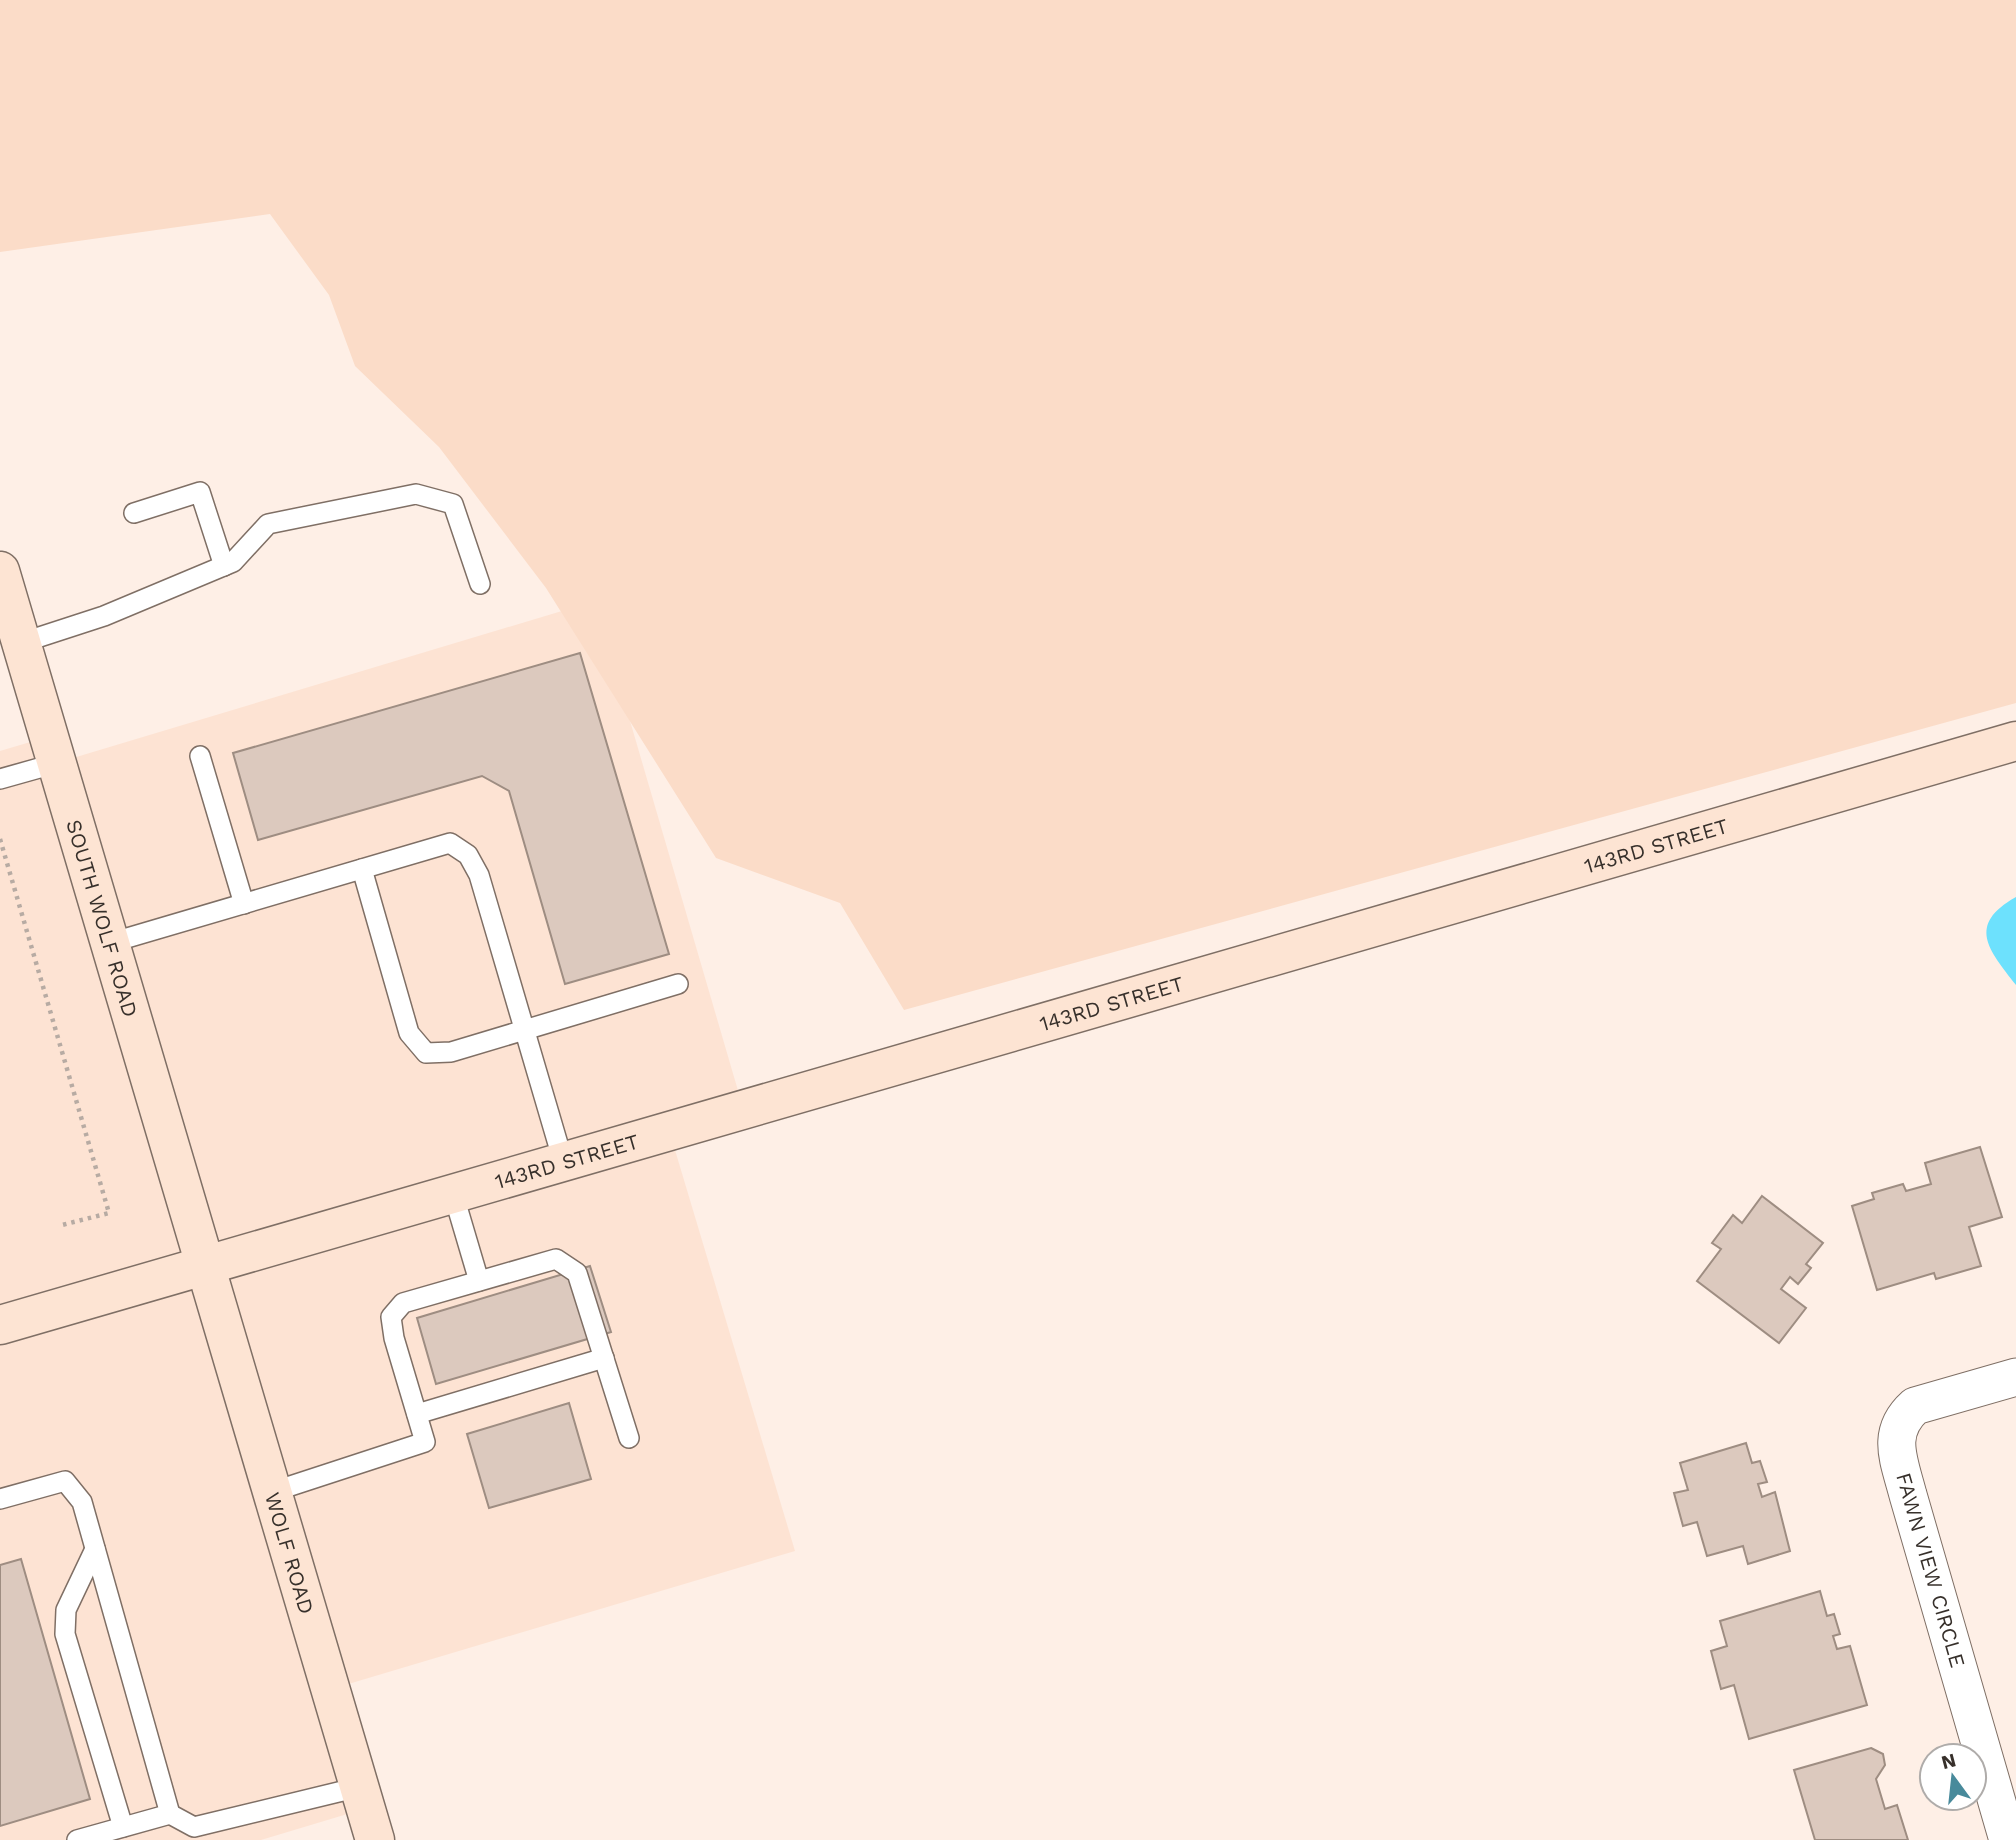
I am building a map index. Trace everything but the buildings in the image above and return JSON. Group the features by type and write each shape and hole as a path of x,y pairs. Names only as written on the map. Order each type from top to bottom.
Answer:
{"main road":[{"name":"SOUTH WOLF ROAD","path":"0,571 206,1264"},
{"name":"143RD STREET","path":"0,1325 2016,741"},
{"name":"WOLF ROAD","path":"206,1264 375,1840"}],"street":[{"name":"FAWN VIEW CIRCLE","path":"2008,1840 1908,1494 1897,1451 1896,1432 1903,1417 1915,1406 2016,1377"}],"lane":[{"path":"134,513 200,492 224,566"},
{"path":"21,643 104,616 233,562 268,524 416,494 453,504 480,584"},
{"path":"200,756 244,904"},
{"path":"0,779 57,763"},
{"path":"110,943 450,843 468,855 480,875 563,1161"},
{"path":"362,869 410,1033 426,1053 452,1052 678,984"},
{"path":"453,1193 479,1281"},
{"path":"272,1492 425,1442 394,1338 391,1317 403,1303 556,1259 577,1273 629,1438"},
{"path":"417,1414 604,1359"},
{"path":"0,1499 65,1480 82,1502 170,1814"},
{"path":"95,1549 66,1610 65,1634 123,1827"},
{"path":"77,1840 170,1814 194,1827 359,1787"}],"path":[{"path":"0,839 109,1213 62,1225"}],"shaded area":[{"path":"0,0 2016,0 2016,703 904,1010 840,903 716,858 546,588 439,447 355,366 329,295 270,214 0,252"},
{"path":"595,601 739,1094 214,1247 73,758"},
{"path":"37,740 187,1257 0,1310 0,751"},
{"path":"672,1140 795,1551 345,1685 223,1274"},
{"path":"195,1281 354,1812 261,1840 0,1840 0,1338"}],"water":[{"path":"2016,897 2016,985 1991,949 1987,928 1991,918 2001,907"}]}
